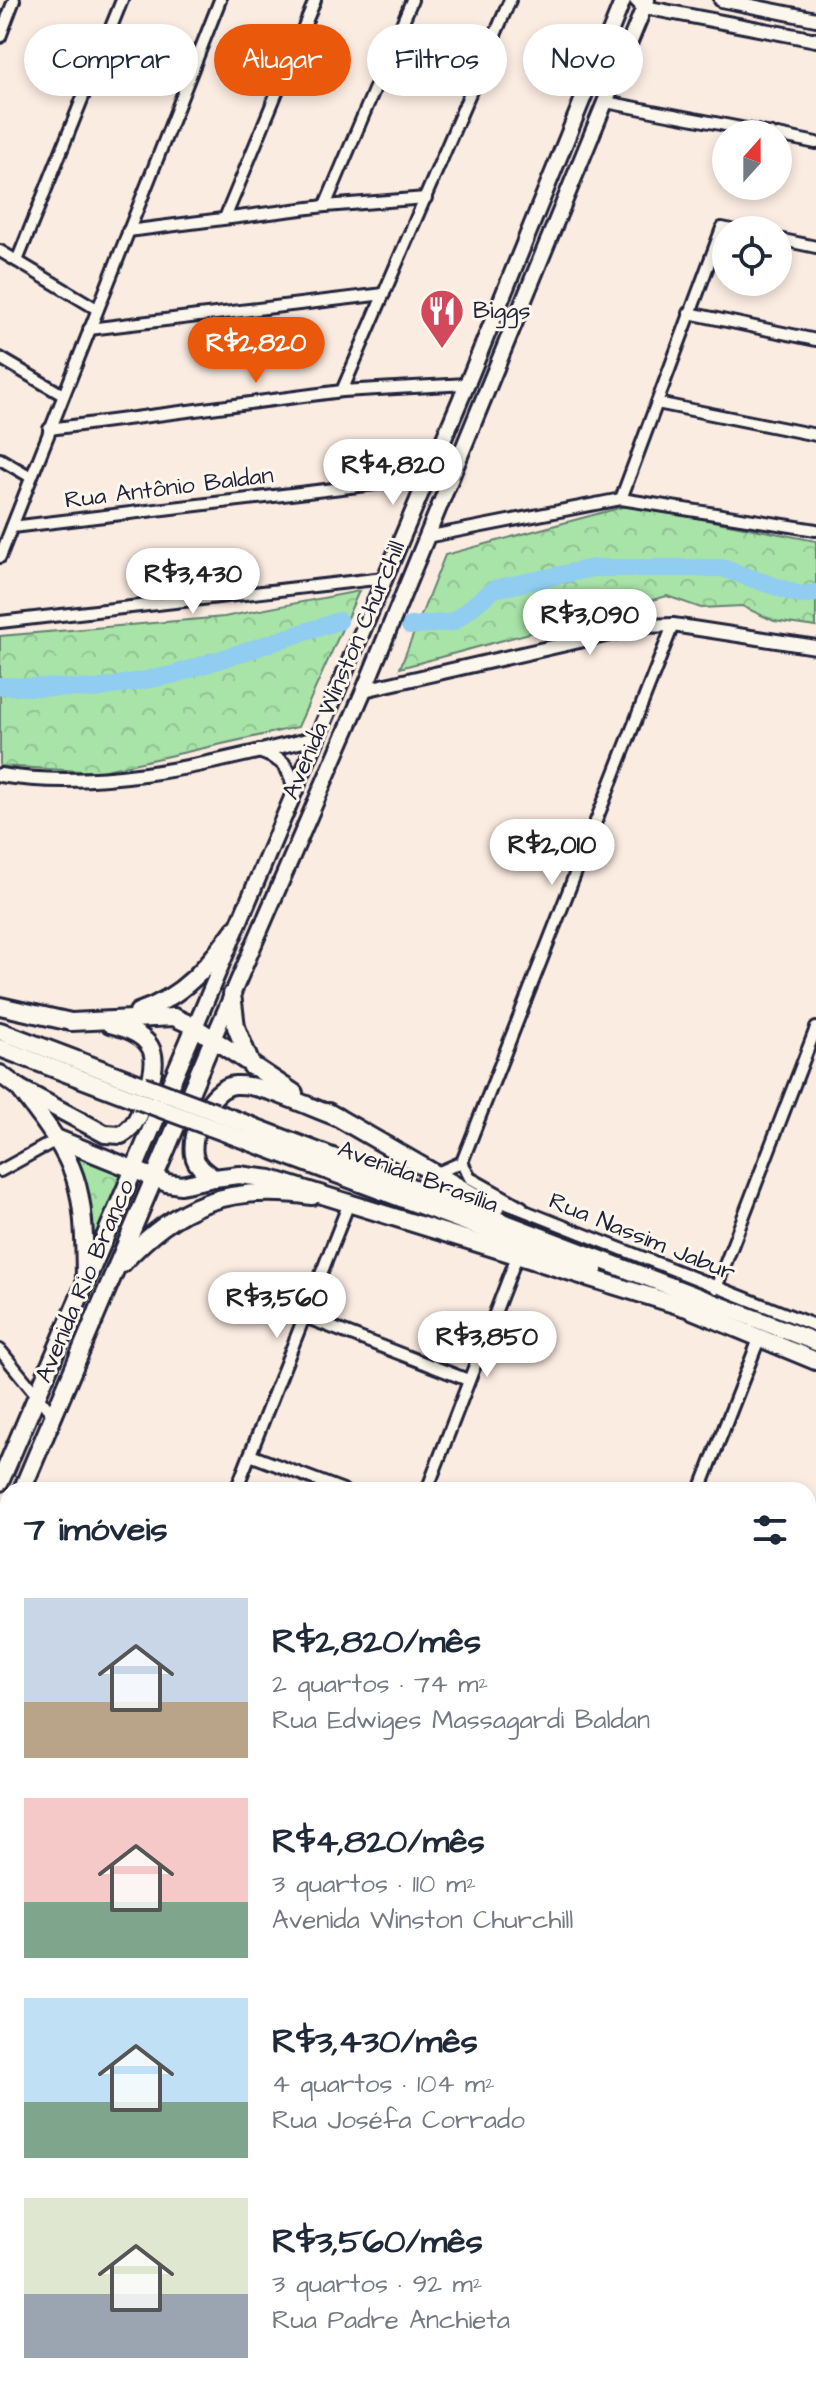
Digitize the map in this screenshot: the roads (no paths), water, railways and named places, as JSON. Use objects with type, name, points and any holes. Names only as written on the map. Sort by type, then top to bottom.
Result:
[{"type":"main road","name":"Avenida Winston Churchill","points":[[614,24],[623,0]]},
{"type":"main road","name":"Avenida Winston Churchill","points":[[155,1179],[364,690],[606,102],[642,2]]},
{"type":"main road","name":"Avenida Winston Churchill","points":[[135,1172],[586,96]]},
{"type":"main road","points":[[594,96],[606,102]]},
{"type":"main road","points":[[467,384],[472,388],[479,407]]},
{"type":"main road","points":[[117,1020],[150,1008],[179,992],[204,972],[235,929]]},
{"type":"main road","points":[[232,994],[236,1027],[253,1068]]},
{"type":"main road","points":[[0,1006],[71,1022],[163,1016],[195,1027],[253,1068],[531,1230]]},
{"type":"main road","points":[[0,1074],[19,1088],[105,1134],[121,1135],[139,1117],[154,1075],[155,1056],[148,1043],[135,1032],[97,1021]]},
{"type":"main road","name":"Avenida Brasília","points":[[0,1031],[140,1093]]},
{"type":"main road","name":"Avenida Brasília","points":[[0,1048],[140,1093],[531,1230],[816,1342]]},
{"type":"main road","points":[[214,1178],[198,1165],[194,1145],[211,1100],[222,1089],[249,1086],[337,1117]]},
{"type":"main road","points":[[19,1088],[58,1139],[80,1185],[86,1233],[85,1286]]},
{"type":"main road","name":"Avenida Brasília","points":[[212,1119],[816,1361]]},
{"type":"main road","points":[[58,1139],[135,1172],[181,1185],[214,1178],[256,1175],[684,1307]]},
{"type":"main road","name":"Avenida Rio Branco","points":[[0,1482],[135,1172]]},
{"type":"main road","name":"Avenida Rio Branco","points":[[25,1482],[155,1179]]},
{"type":"main road","points":[[111,1277],[155,1229],[209,1201],[259,1193],[345,1201]]},
{"type":"street","points":[[0,37],[14,0]]},
{"type":"street","points":[[17,261],[122,0]]},
{"type":"street","points":[[0,557],[220,0]]},
{"type":"street","points":[[225,218],[315,0]]},
{"type":"street","points":[[325,206],[412,0]]},
{"type":"street","points":[[342,391],[510,0]]},
{"type":"street","points":[[721,0],[816,19]]},
{"type":"street","points":[[642,2],[816,40]]},
{"type":"street","points":[[606,102],[712,122]]},
{"type":"street","points":[[792,138],[816,143]]},
{"type":"street","points":[[128,231],[325,206],[426,198]]},
{"type":"street","points":[[792,242],[816,247]]},
{"type":"street","points":[[0,251],[97,309]]},
{"type":"street","points":[[621,499],[689,313],[712,262]]},
{"type":"street","points":[[89,329],[384,294]]},
{"type":"street","points":[[689,313],[816,340]]},
{"type":"street","points":[[0,358],[63,395]]},
{"type":"street","points":[[49,429],[342,391],[467,384]]},
{"type":"street","points":[[657,403],[816,435]]},
{"type":"street","points":[[0,459],[31,477]]},
{"type":"street","name":"Rua Antônio Baldan","points":[[12,527],[426,478]]},
{"type":"street","points":[[426,537],[621,499],[816,530]]},
{"type":"street","points":[[0,622],[340,580],[384,578]]},
{"type":"street","points":[[364,690],[645,626],[673,625],[816,647]]},
{"type":"street","points":[[437,1173],[462,1162],[673,625]]},
{"type":"street","points":[[0,775],[64,782],[107,779],[316,738]]},
{"type":"street","points":[[259,751],[277,757],[290,768],[294,788]]},
{"type":"street","points":[[716,1288],[816,1028]]},
{"type":"street","points":[[0,1171],[58,1139]]},
{"type":"street","points":[[462,1162],[470,1178],[513,1199],[526,1212]]},
{"type":"street","name":"Rua Nassim Jabur","points":[[454,1183],[816,1326]]},
{"type":"street","points":[[239,1482],[305,1317],[345,1201]]},
{"type":"street","points":[[430,1482],[517,1256]]},
{"type":"street","points":[[305,1317],[468,1380]]},
{"type":"street","points":[[703,1482],[759,1339]]},
{"type":"street","points":[[0,1350],[53,1415]]},
{"type":"street","points":[[250,1455],[322,1482]]},
{"type":"waterway","points":[[410,626],[453,622],[494,589],[593,568],[722,568],[800,595],[816,593]]},
{"type":"waterway","points":[[0,686],[96,689],[172,675],[339,621]]},
{"type":"place","name":"Biggs","points":[[442,350]]}]
